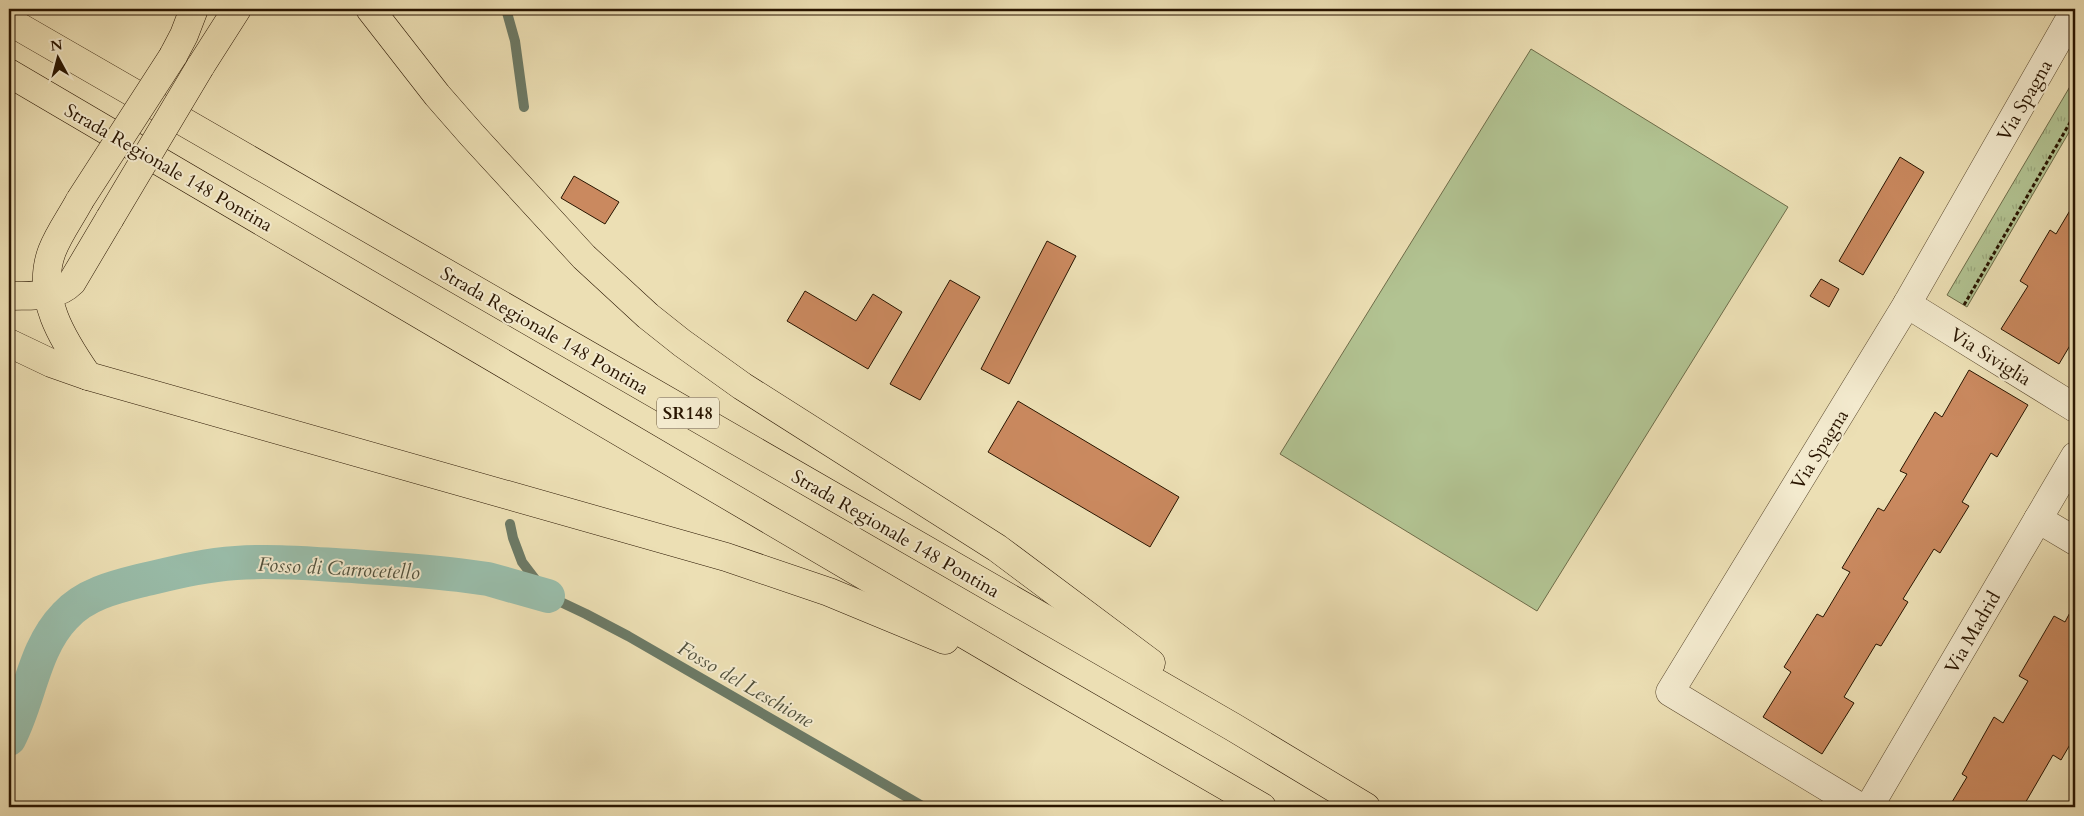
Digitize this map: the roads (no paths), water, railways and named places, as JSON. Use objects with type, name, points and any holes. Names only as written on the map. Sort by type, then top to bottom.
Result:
[{"type":"highway","points":[[88,376],[62,335],[48,295],[46,276],[52,251],[80,200],[173,56],[194,9]]},
{"type":"highway","points":[[9,296],[48,295],[65,288],[72,282],[200,67],[237,9]]},
{"type":"highway","points":[[370,9],[437,95],[584,257],[648,316],[711,364],[997,548],[1076,605],[1233,727]]},
{"type":"highway","name":"Strada Regionale 148 Pontina","points":[[9,21],[1233,727],[1366,807]]},
{"type":"highway","name":"Strada Regionale 148 Pontina","points":[[9,73],[1037,677],[1262,807]]},
{"type":"highway","points":[[9,343],[51,363],[88,376],[611,523],[797,580],[1037,677]]},
{"type":"street","name":"Via Spagna","points":[[1860,807],[1670,692],[1907,304],[2075,10]]},
{"type":"street","name":"Via Siviglia","points":[[1907,304],[2075,408]]},
{"type":"street","name":"Via Madrid","points":[[1869,807],[2075,456]]},
{"type":"street","points":[[2038,519],[2075,541]]},
{"type":"waterway","points":[[506,9],[515,41],[524,107]]},
{"type":"waterway","name":"Fosso del Leschione","points":[[510,524],[522,562],[548,596],[628,636],[924,807]]},
{"type":"waterway","name":"Fosso di Carrocetello","points":[[9,739],[39,659],[54,629],[73,608],[82,602],[101,592],[132,583],[177,572],[224,564],[280,562],[396,569],[466,576],[488,579],[548,596]]}]
